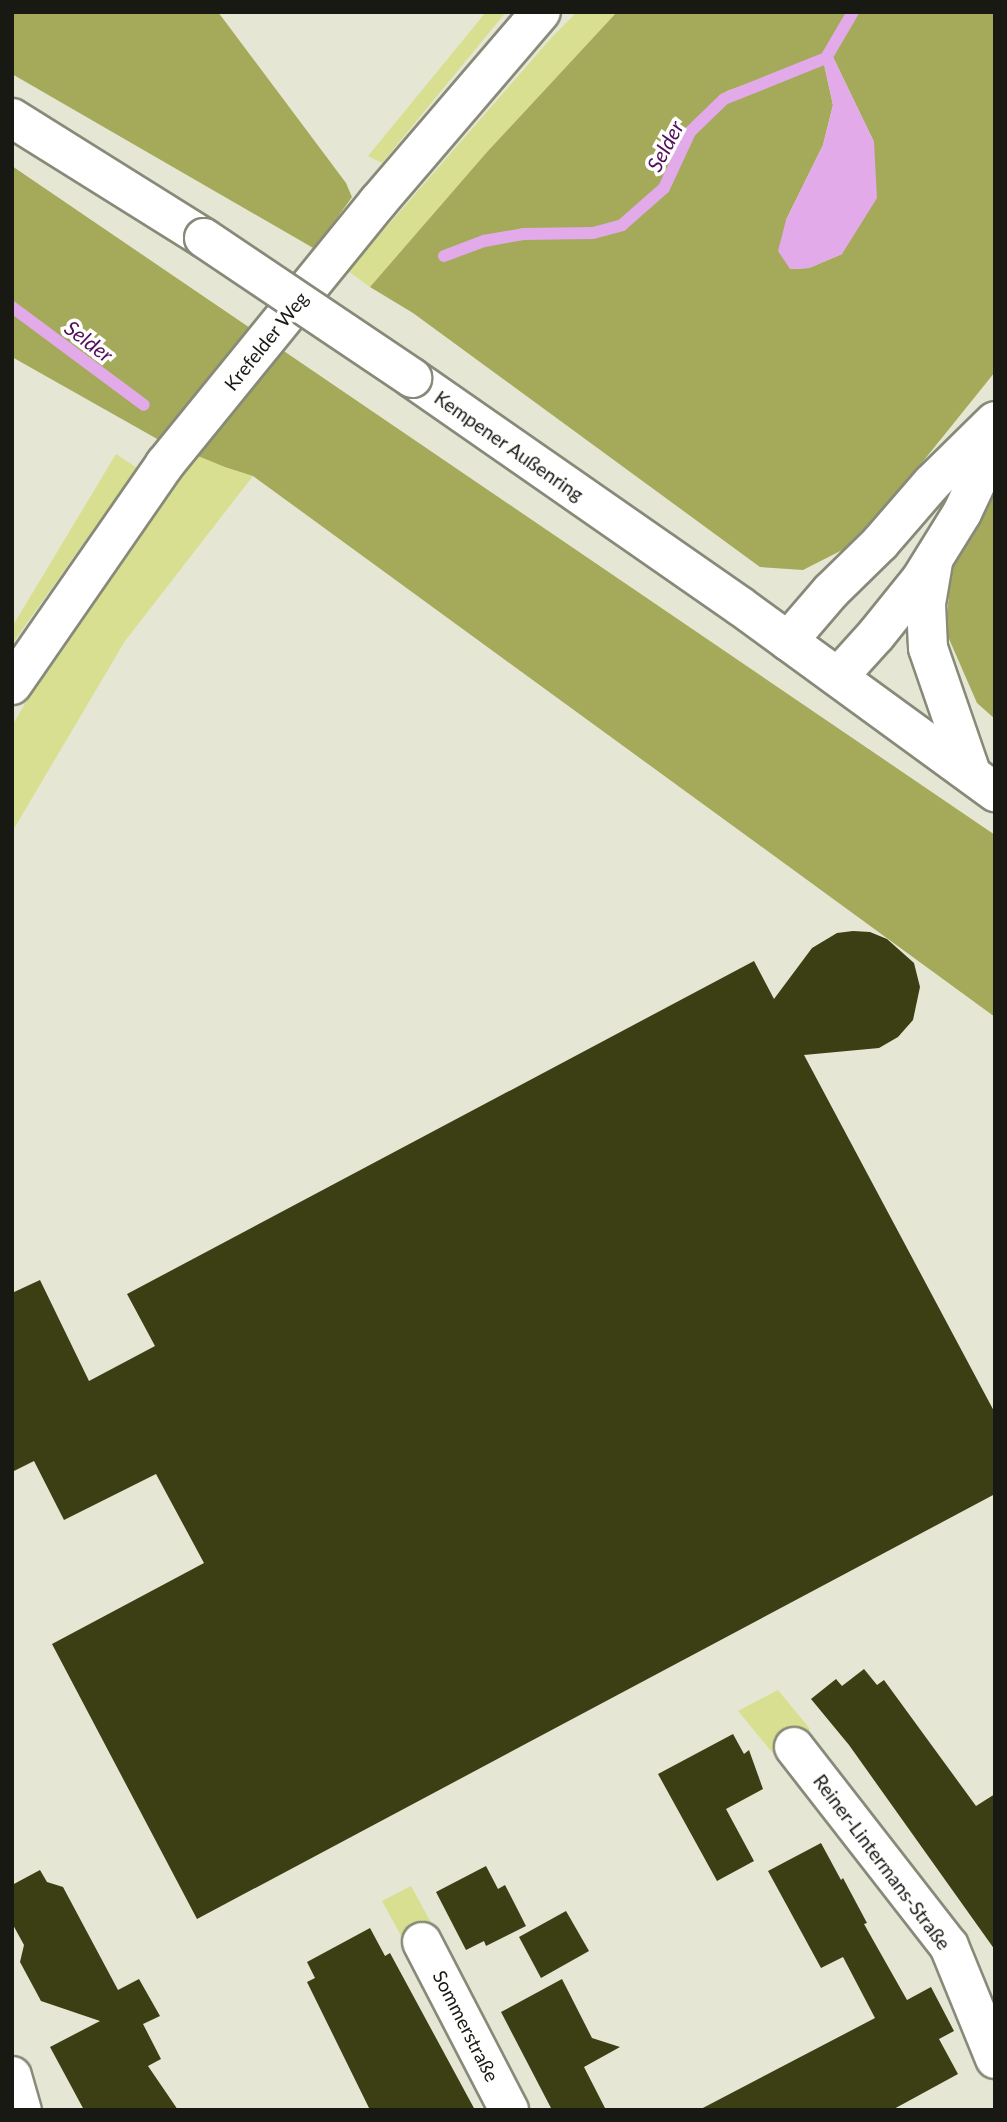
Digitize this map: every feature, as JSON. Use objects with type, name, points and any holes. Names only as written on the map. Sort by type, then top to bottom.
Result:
[{"type":"main road","name":"Krefelder Weg","points":[[12,685],[164,464],[378,202],[541,12]]},
{"type":"main road","name":"Kempener Außenring","points":[[12,118],[204,238],[412,378],[788,641],[983,782]]},
{"type":"main road","points":[[788,641],[831,591],[880,544],[932,483],[995,421]]},
{"type":"main road","points":[[838,677],[877,635],[934,558],[962,513],[995,443]]},
{"type":"main road","points":[[934,558],[926,604],[928,648],[940,690],[983,782]]},
{"type":"main road","name":"Reiner-Lintermans-Straße","points":[[794,1746],[949,1946],[995,2059]]},
{"type":"main road","name":"Sommerstraße","points":[[422,1942],[509,2110]]},
{"type":"main road","points":[[12,2076],[22,2110]]},
{"type":"green space","points":[[12,12],[218,12],[346,183],[352,197],[315,249],[12,74]]},
{"type":"green space","points":[[486,12],[506,12],[382,163],[368,156]]},
{"type":"green space","points":[[577,12],[617,12],[487,152],[370,287],[348,271],[552,37]]},
{"type":"green space","points":[[617,12],[848,12],[822,57],[727,91],[686,130],[661,187],[622,220],[593,229],[526,231],[484,237],[439,253],[443,261],[485,245],[525,238],[593,238],[624,227],[667,190],[693,134],[731,98],[824,64],[833,105],[823,145],[786,220],[790,269],[809,268],[842,254],[874,142],[833,57],[858,12],[995,12],[995,372],[858,542],[803,570],[760,567],[413,313],[370,287],[487,152]]},
{"type":"green space","points":[[848,12],[858,12],[833,57],[824,64],[731,98],[693,134],[667,190],[624,227],[594,238],[525,238],[485,245],[444,261],[438,253],[484,237],[526,231],[661,187],[686,130],[727,91],[822,57]]},
{"type":"green space","points":[[12,166],[995,835],[995,1017],[253,476],[159,440],[12,357]]},
{"type":"green space","points":[[116,454],[137,468],[12,644],[12,627]]},
{"type":"green space","points":[[197,455],[253,476],[125,641],[12,832],[12,726],[50,661],[120,556]]},
{"type":"green space","points":[[995,486],[995,719],[977,703],[946,632],[952,553]]},
{"type":"green space","points":[[778,1690],[810,1729],[776,1757],[738,1711]]},
{"type":"green space","points":[[411,1886],[434,1928],[405,1943],[382,1901]]},
{"type":"shaded area","points":[[833,57],[874,142],[877,198],[842,254],[809,268],[790,269],[778,251],[786,220],[823,145],[833,105],[824,64]]},
{"type":"building","points":[[870,932],[887,939],[914,963],[920,987],[913,1020],[898,1037],[879,1048],[804,1055],[995,1413],[995,1494],[197,1919],[52,1644],[204,1563],[156,1474],[64,1520],[34,1461],[12,1472],[12,1293],[40,1280],[89,1381],[155,1346],[127,1294],[754,961],[774,999],[812,948],[837,933]]},
{"type":"building","points":[[864,1669],[877,1685],[884,1680],[976,1806],[995,1794],[995,1950],[849,1745],[811,1699],[836,1679],[842,1686]]},
{"type":"building","points":[[733,1734],[744,1754],[749,1750],[763,1789],[726,1809],[754,1861],[717,1881],[658,1774]]},
{"type":"building","points":[[821,1843],[841,1880],[843,1878],[867,1923],[864,1924],[907,2000],[931,1987],[954,2031],[939,2039],[958,2074],[892,2110],[699,2110],[875,2018],[843,1957],[821,1968],[768,1871]]},
{"type":"building","points":[[486,1866],[498,1889],[505,1885],[526,1926],[486,1946],[484,1941],[466,1950],[436,1892]]},
{"type":"building","points":[[40,1870],[47,1882],[63,1887],[118,1990],[139,1979],[160,2016],[143,2024],[161,2059],[148,2066],[178,2110],[84,2110],[50,2047],[100,2021],[41,2001],[20,1962],[24,1945],[12,1923],[12,1885]]},
{"type":"building","points":[[566,1911],[589,1951],[541,1978],[519,1937]]},
{"type":"building","points":[[370,1928],[385,1956],[390,1953],[475,2110],[370,2110],[307,1982],[315,1978],[307,1962]]},
{"type":"building","points":[[562,1979],[592,2038],[620,2047],[584,2067],[606,2110],[552,2110],[501,2012]]},
{"type":"waterway","name":"Selder","points":[[444,256],[484,241],[523,234],[593,233],[622,225],[664,188],[690,132],[724,99],[826,58],[853,12]]},
{"type":"waterway","name":"Selder","points":[[12,307],[144,405]]}]
